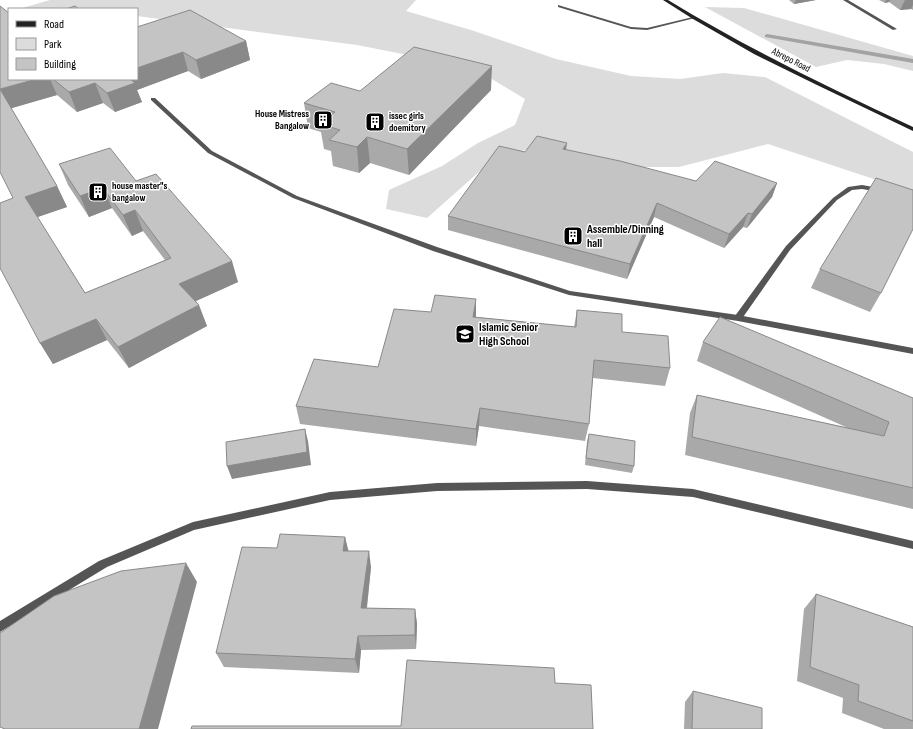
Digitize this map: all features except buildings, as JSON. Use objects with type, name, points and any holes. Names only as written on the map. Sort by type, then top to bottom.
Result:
[{"type":"main road","name":"Abrepo Road","points":[[665,0],[693,18],[772,61],[913,129]]},
{"type":"street","points":[[845,0],[895,29]]},
{"type":"street","points":[[560,6],[631,28],[647,29],[693,18]]},
{"type":"street","points":[[153,99],[210,152],[295,196],[420,244],[569,293],[738,318],[913,350]]},
{"type":"street","points":[[738,318],[788,248],[835,199],[850,188],[862,187],[885,193]]},
{"type":"street","points":[[0,626],[103,564],[193,526],[330,496],[437,487],[587,485],[693,494],[913,545]]},
{"type":"green space","points":[[50,0],[416,0],[406,11],[471,30],[556,59],[631,76],[680,79],[723,73],[765,77],[913,152],[913,192],[768,144],[679,167],[637,167],[545,146],[497,156],[427,218],[386,209],[389,190],[442,166],[478,143],[515,125],[525,99],[474,68],[357,45],[138,16],[138,8],[22,8]]},
{"type":"green space","points":[[705,7],[744,8],[913,56],[913,71],[884,64],[847,60],[816,67]]},
{"type":"waterway","points":[[767,36],[913,61]]},
{"type":"place","name":"House Mistress Bangalow","points":[[323,120]]},
{"type":"place","name":"issec girls doemitory","points":[[375,122]]},
{"type":"place","name":"house master\"s bangalow","points":[[98,192]]},
{"type":"place","name":"Assemble/Dinning hall","points":[[573,236]]},
{"type":"place","name":"Islamic Senior High School","points":[[465,334]]}]
